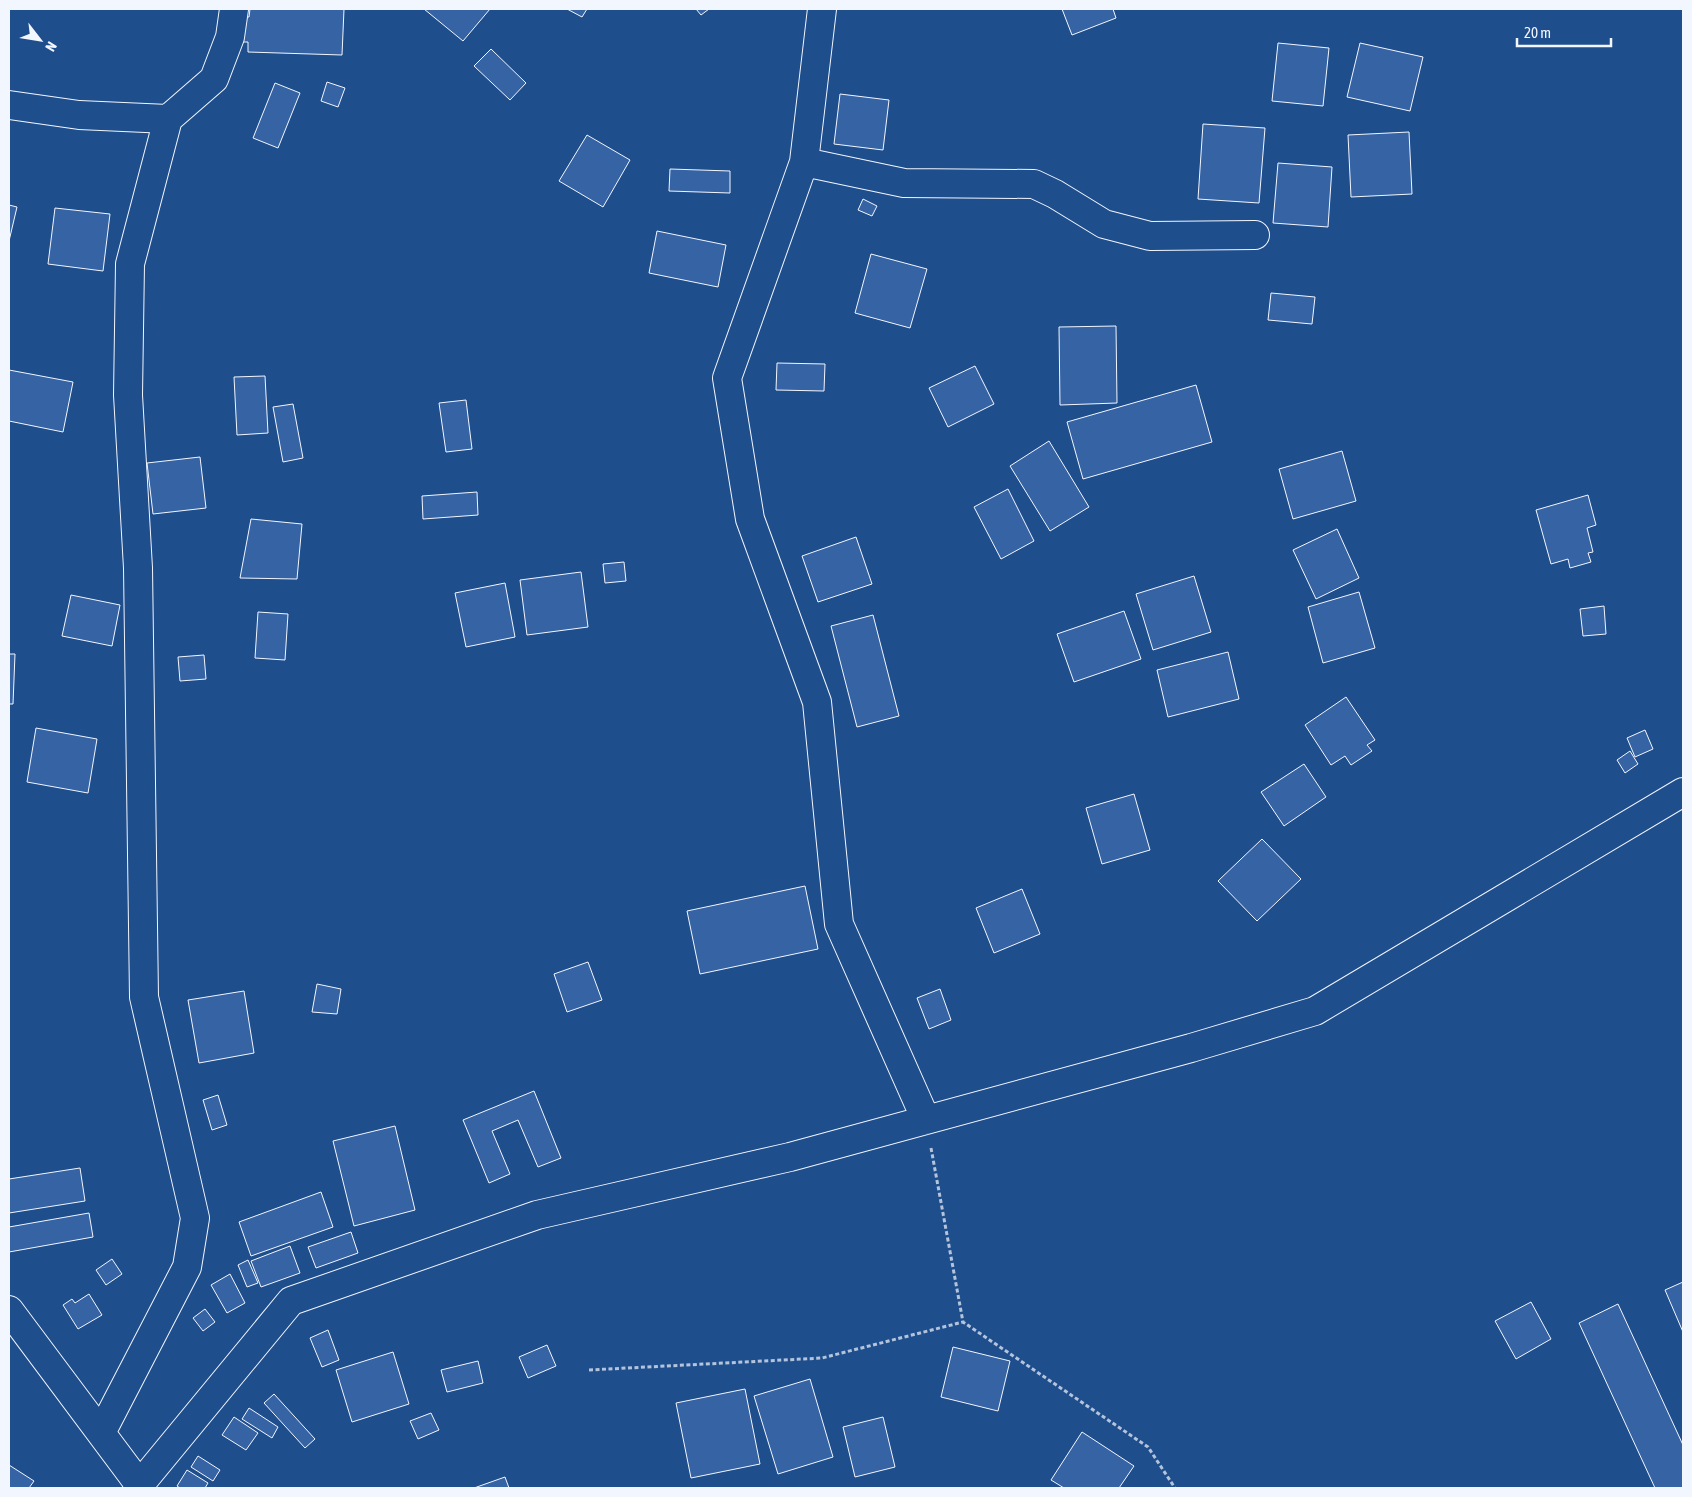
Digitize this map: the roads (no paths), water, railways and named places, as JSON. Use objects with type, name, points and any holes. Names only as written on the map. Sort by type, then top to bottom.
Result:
[{"type":"street","points":[[101,1432],[187,1267],[195,1218],[144,997],[138,568],[128,395],[130,264],[168,119],[214,79],[230,37],[234,9]]},
{"type":"street","points":[[822,9],[804,162],[727,378],[750,519],[816,702],[839,924],[926,1120]]},
{"type":"street","points":[[9,105],[79,116],[168,119]]},
{"type":"street","points":[[804,162],[904,183],[1034,184],[1055,194],[1104,224],[1150,236],[1255,235]]},
{"type":"street","points":[[9,1310],[101,1432],[138,1486],[291,1301],[537,1215],[790,1157],[1191,1048],[1315,1011],[1683,792]]}]
